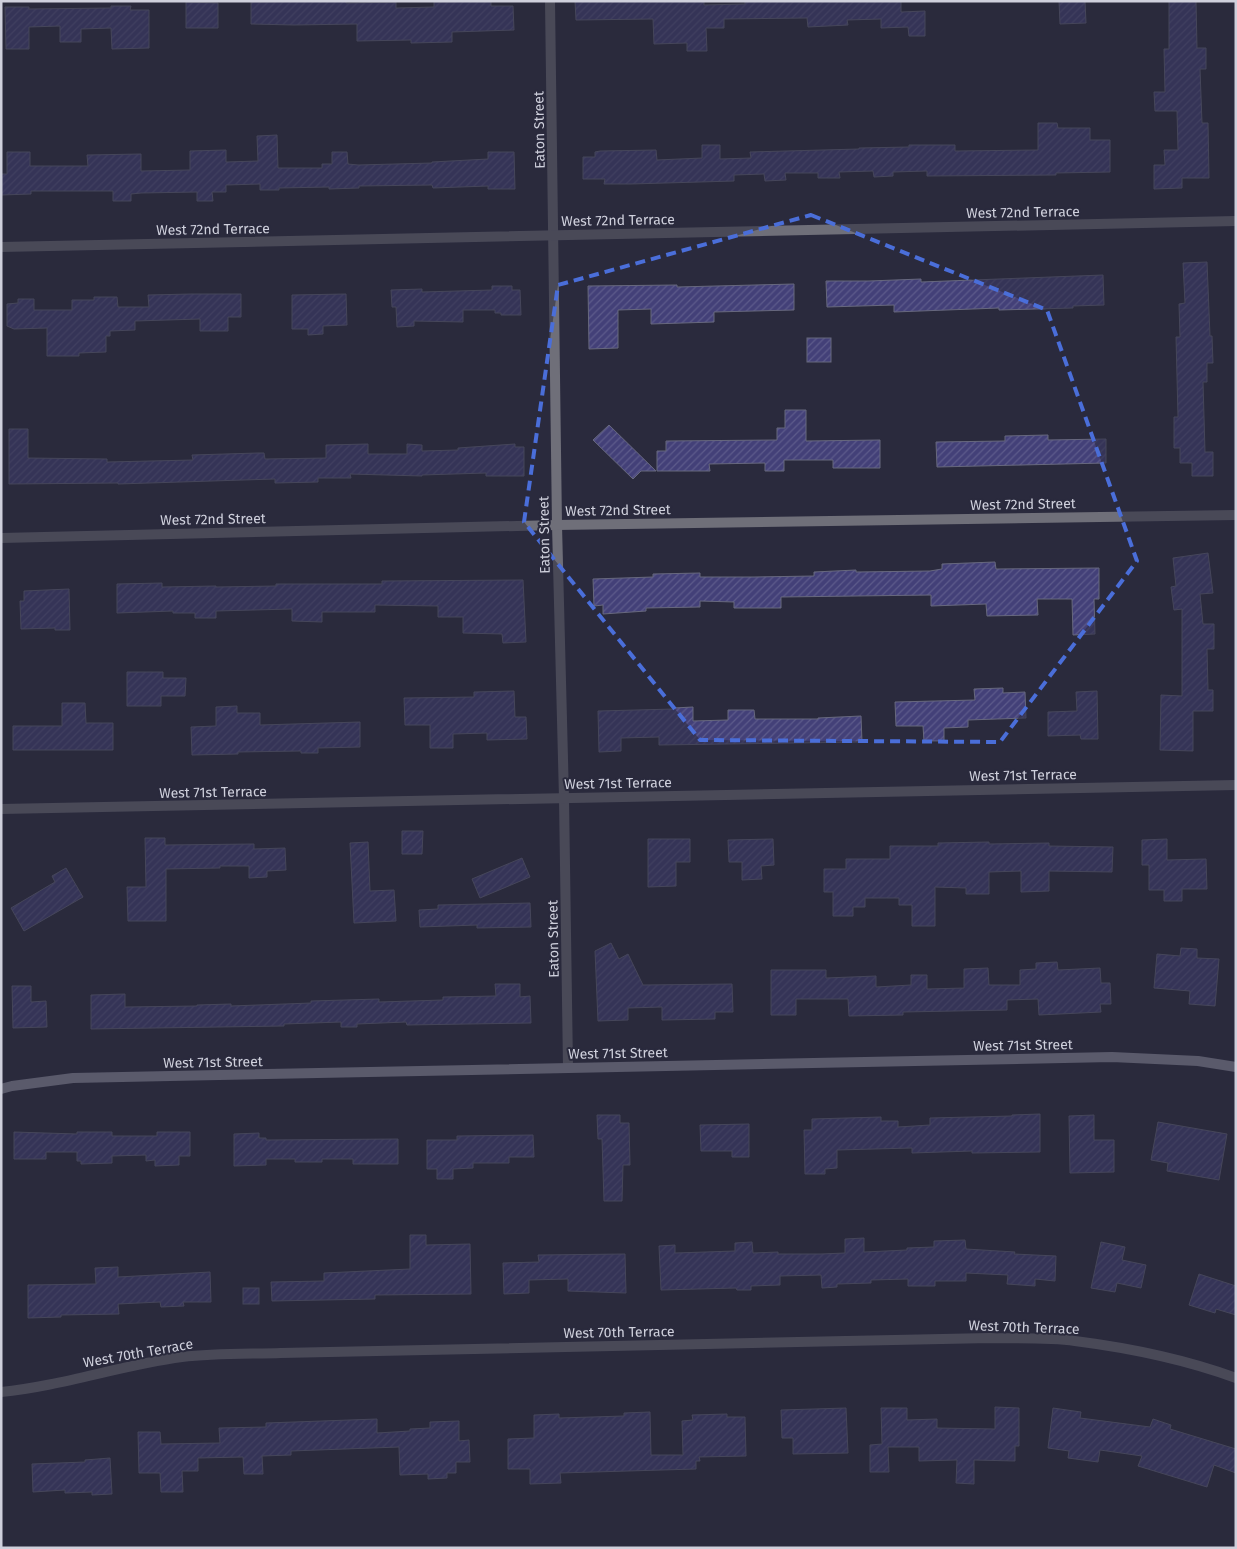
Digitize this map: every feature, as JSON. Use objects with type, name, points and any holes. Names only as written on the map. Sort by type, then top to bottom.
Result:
[{"type":"street","name":"Eaton Street","points":[[550,1],[557,525],[568,1067]]},
{"type":"street","name":"West 72nd Terrace","points":[[1,247],[1236,221]]},
{"type":"street","name":"West 72nd Street","points":[[1,538],[557,525],[1236,515]]},
{"type":"street","name":"West 71st Terrace","points":[[1,809],[1236,785]]},
{"type":"street","name":"West 71st Street","points":[[1,1089],[73,1078],[568,1067],[1112,1058],[1198,1061],[1236,1067]]},
{"type":"street","name":"West 70th Terrace","points":[[1,1392],[46,1386],[113,1369],[183,1357],[990,1338],[1073,1341],[1154,1354],[1212,1369],[1236,1378]]},
{"type":"highlighted area","points":[[811,215],[1047,310],[1137,561],[1000,742],[700,740],[524,522],[558,285]]},
{"type":"building","points":[[346,1],[346,3],[396,2],[396,8],[434,7],[434,2],[491,1],[491,6],[513,6],[514,30],[452,32],[452,42],[411,43],[411,40],[357,41],[357,24],[251,24],[251,2]]},
{"type":"building","points":[[575,1],[704,1],[704,5],[745,4],[745,1],[901,1],[901,12],[925,11],[925,36],[909,36],[908,27],[881,28],[881,19],[847,20],[848,25],[808,27],[807,18],[724,19],[724,28],[706,28],[707,51],[687,51],[687,43],[654,44],[653,19],[576,20]]},
{"type":"building","points":[[1059,1],[1085,1],[1086,23],[1060,24]]},
{"type":"building","points":[[1169,1],[1196,1],[1197,48],[1206,48],[1206,69],[1200,69],[1202,123],[1208,123],[1209,178],[1182,178],[1182,188],[1154,189],[1154,165],[1165,165],[1164,150],[1178,150],[1177,111],[1155,111],[1154,92],[1165,92],[1164,49],[1169,49]]},
{"type":"building","points":[[186,2],[218,3],[218,28],[186,28]]},
{"type":"building","points":[[111,6],[131,6],[130,10],[149,10],[149,48],[112,49],[111,28],[81,29],[81,42],[60,42],[60,26],[29,27],[29,49],[6,49],[5,7],[29,7],[29,9],[111,8]]},
{"type":"building","points":[[1038,123],[1057,123],[1058,128],[1090,128],[1090,140],[1110,140],[1110,172],[1056,173],[1056,175],[927,176],[927,171],[893,172],[893,176],[874,177],[873,171],[839,172],[840,178],[818,178],[818,173],[785,173],[786,180],[765,181],[764,174],[734,175],[734,181],[631,184],[604,184],[605,179],[583,179],[583,157],[595,157],[595,152],[600,151],[656,150],[657,160],[702,158],[702,145],[720,145],[720,159],[751,158],[750,152],[909,147],[909,145],[955,145],[955,151],[1038,150]]},
{"type":"building","points":[[277,135],[278,168],[322,168],[322,164],[332,164],[332,152],[347,152],[348,164],[358,165],[488,159],[488,152],[514,152],[515,189],[488,189],[488,186],[433,188],[432,185],[260,190],[260,184],[226,185],[226,192],[212,192],[213,201],[197,201],[197,192],[131,194],[131,201],[113,201],[113,191],[31,191],[31,194],[1,195],[1,174],[7,174],[7,152],[30,152],[30,166],[88,166],[87,155],[141,154],[141,171],[190,170],[190,151],[226,150],[226,162],[258,161],[257,136]]},
{"type":"building","points":[[1207,262],[1213,363],[1207,363],[1207,382],[1203,382],[1205,452],[1213,452],[1213,476],[1192,476],[1192,463],[1180,463],[1180,448],[1174,448],[1174,417],[1178,417],[1176,337],[1180,337],[1179,304],[1185,303],[1183,263]]},
{"type":"building","points":[[1103,275],[1104,305],[1073,306],[1073,308],[999,310],[999,308],[894,312],[894,305],[827,307],[826,281],[921,279],[921,282]]},
{"type":"building","points":[[794,284],[794,310],[714,312],[714,322],[651,324],[651,309],[618,310],[618,348],[589,349],[588,286],[677,285],[677,287]]},
{"type":"building","points":[[492,286],[512,286],[512,290],[520,290],[521,315],[501,315],[501,313],[495,313],[495,310],[463,310],[463,322],[414,321],[414,326],[397,327],[396,307],[392,307],[391,290],[422,289],[422,292],[492,290]]},
{"type":"building","points":[[241,294],[241,317],[228,317],[228,331],[200,331],[200,319],[135,321],[135,330],[110,331],[110,336],[106,336],[106,352],[79,353],[79,356],[47,356],[47,328],[14,329],[7,326],[7,304],[18,303],[18,299],[34,299],[34,310],[72,310],[72,300],[94,300],[94,297],[117,297],[118,307],[149,307],[148,295]]},
{"type":"building","points":[[346,294],[347,325],[323,326],[323,334],[308,335],[308,329],[292,329],[292,295]]},
{"type":"building","points":[[807,338],[831,338],[831,362],[807,362]]},
{"type":"building","points":[[785,410],[806,410],[806,441],[880,440],[880,468],[833,468],[833,460],[784,460],[784,471],[765,471],[765,463],[709,464],[710,471],[657,471],[657,451],[666,451],[666,441],[777,440],[777,428],[785,428]]},
{"type":"building","points":[[609,425],[656,471],[641,471],[633,479],[593,440]]},
{"type":"building","points":[[9,429],[28,429],[28,458],[107,459],[107,462],[193,460],[192,455],[258,453],[264,453],[265,459],[326,458],[326,445],[368,444],[368,454],[407,454],[407,444],[422,445],[422,451],[458,450],[458,448],[515,444],[515,447],[524,447],[524,476],[486,476],[486,473],[422,476],[350,474],[351,478],[318,478],[318,482],[275,483],[275,479],[118,484],[9,484]]},
{"type":"building","points":[[1048,435],[1048,440],[1106,439],[1106,463],[937,467],[936,442],[1005,441],[1005,436]]},
{"type":"building","points":[[1208,553],[1213,593],[1200,594],[1203,624],[1214,624],[1214,649],[1207,649],[1208,690],[1213,690],[1213,711],[1193,711],[1193,751],[1160,750],[1161,695],[1182,696],[1182,609],[1174,610],[1171,587],[1176,586],[1173,558]]},
{"type":"building","points":[[995,562],[996,569],[1099,568],[1099,599],[1094,599],[1095,634],[1073,635],[1072,599],[1037,599],[1038,615],[987,616],[986,604],[931,606],[931,595],[781,597],[781,608],[734,608],[734,602],[700,601],[700,607],[646,608],[646,611],[603,614],[603,605],[594,606],[593,579],[653,577],[653,574],[700,573],[700,577],[814,576],[814,572],[856,570],[856,572],[930,571],[942,569],[942,564]]},
{"type":"building","points":[[523,580],[526,642],[503,643],[502,634],[463,633],[463,617],[438,617],[438,606],[375,605],[375,612],[322,612],[322,622],[292,621],[292,609],[216,611],[216,618],[195,618],[195,613],[173,613],[173,611],[117,613],[117,584],[162,583],[162,587],[216,587],[276,586],[276,584],[382,584],[382,581]]},
{"type":"building","points":[[69,589],[70,630],[55,630],[55,628],[21,629],[20,601],[24,601],[24,591]]},
{"type":"building","points":[[127,672],[163,672],[163,678],[186,678],[185,696],[161,696],[161,706],[127,706]]},
{"type":"building","points":[[1003,688],[1003,693],[1025,692],[1026,718],[968,720],[968,727],[944,728],[944,741],[924,741],[923,726],[896,726],[895,702],[975,700],[974,689]]},
{"type":"building","points":[[514,691],[515,717],[526,717],[527,739],[487,740],[487,733],[453,734],[453,748],[430,748],[430,725],[405,725],[404,698],[474,697],[474,692]]},
{"type":"building","points":[[1097,691],[1098,739],[1081,739],[1080,735],[1048,736],[1048,712],[1077,711],[1076,692]]},
{"type":"building","points":[[62,703],[85,703],[86,723],[113,723],[113,750],[13,750],[13,726],[62,726]]},
{"type":"building","points":[[237,706],[237,713],[260,713],[260,725],[360,722],[360,747],[318,748],[318,753],[301,753],[301,751],[238,752],[238,754],[192,755],[191,727],[216,726],[216,707]]},
{"type":"building","points":[[693,707],[693,721],[728,720],[728,710],[754,710],[755,719],[818,719],[861,716],[862,742],[659,745],[659,737],[621,738],[621,751],[599,752],[598,711]]},
{"type":"building","points":[[402,831],[423,831],[422,854],[402,854]]},
{"type":"building","points":[[145,838],[165,838],[165,845],[254,844],[254,849],[285,848],[286,870],[267,871],[267,877],[249,878],[249,866],[166,869],[166,921],[128,921],[127,887],[146,887]]},
{"type":"building","points":[[648,839],[690,839],[690,862],[676,862],[676,886],[648,887]]},
{"type":"building","points":[[773,839],[774,865],[761,866],[762,879],[742,880],[742,862],[729,862],[728,840]]},
{"type":"building","points":[[1167,839],[1167,860],[1206,859],[1207,889],[1182,889],[1182,901],[1164,901],[1164,890],[1149,890],[1149,865],[1142,865],[1142,840]]},
{"type":"building","points":[[368,842],[370,891],[394,890],[396,921],[354,923],[350,843]]},
{"type":"building","points":[[989,842],[989,844],[1049,843],[1049,846],[1113,847],[1112,872],[1049,871],[1049,891],[1021,892],[1021,871],[989,872],[989,894],[966,894],[966,888],[935,887],[935,926],[912,926],[912,905],[899,905],[899,898],[865,898],[865,907],[853,907],[853,916],[833,916],[833,892],[824,892],[824,869],[846,869],[846,859],[890,859],[890,846],[938,846],[938,843]]},
{"type":"building","points":[[522,858],[530,877],[480,898],[472,879]]},
{"type":"building","points":[[66,868],[83,897],[24,931],[11,908],[55,882],[52,876]]},
{"type":"building","points":[[530,903],[531,927],[477,928],[477,925],[420,927],[419,910],[438,909],[438,905]]},
{"type":"building","points":[[611,943],[619,959],[628,954],[643,985],[732,984],[733,1012],[715,1012],[715,1019],[662,1020],[662,1007],[628,1008],[628,1020],[598,1021],[595,951]]},
{"type":"building","points":[[1181,948],[1197,949],[1197,958],[1219,959],[1215,1006],[1189,1004],[1190,991],[1154,988],[1157,954],[1180,956]]},
{"type":"building","points":[[1057,962],[1058,970],[1100,968],[1101,983],[1110,983],[1111,1004],[1100,1004],[1101,1012],[1039,1015],[1038,999],[1007,1000],[1007,1010],[903,1012],[903,1015],[849,1016],[848,999],[796,999],[796,1015],[771,1015],[771,970],[826,970],[826,978],[876,976],[876,987],[911,985],[911,975],[927,975],[927,989],[964,988],[964,969],[988,968],[989,985],[1020,985],[1020,970],[1036,969],[1036,963]]},
{"type":"building","points":[[495,984],[520,984],[520,997],[530,996],[531,1023],[407,1025],[406,1022],[357,1024],[357,1027],[341,1027],[341,1022],[284,1024],[284,1026],[91,1029],[91,995],[125,994],[125,1007],[231,1004],[231,1006],[379,999],[379,1002],[443,1000],[443,997],[496,996]]},
{"type":"building","points":[[12,986],[31,986],[31,1002],[46,1001],[47,1027],[13,1028]]},
{"type":"building","points":[[1040,1114],[1040,1152],[972,1153],[972,1151],[912,1153],[912,1148],[837,1150],[837,1168],[825,1169],[825,1174],[805,1174],[804,1130],[812,1130],[812,1119],[881,1117],[881,1121],[898,1121],[898,1127],[930,1125],[930,1118]]},
{"type":"building","points":[[597,1115],[620,1115],[620,1123],[629,1123],[630,1165],[623,1165],[622,1201],[604,1201],[602,1139],[598,1139]]},
{"type":"building","points":[[1094,1115],[1094,1140],[1114,1140],[1114,1172],[1070,1173],[1069,1116]]},
{"type":"building","points":[[1158,1122],[1227,1134],[1219,1180],[1167,1171],[1168,1163],[1151,1160]]},
{"type":"building","points":[[749,1124],[749,1157],[732,1157],[732,1151],[701,1151],[700,1125]]},
{"type":"building","points":[[14,1132],[77,1134],[77,1132],[112,1132],[112,1136],[157,1136],[157,1132],[190,1132],[190,1156],[179,1156],[179,1165],[155,1166],[155,1160],[146,1161],[146,1155],[112,1156],[112,1163],[81,1164],[81,1161],[77,1161],[77,1152],[46,1152],[46,1159],[14,1159]]},
{"type":"building","points":[[259,1133],[259,1138],[266,1138],[266,1140],[398,1139],[398,1164],[353,1164],[353,1159],[322,1159],[322,1162],[295,1162],[295,1159],[266,1159],[266,1165],[234,1166],[234,1134]]},
{"type":"building","points":[[533,1135],[534,1157],[509,1157],[509,1163],[473,1163],[473,1168],[453,1169],[453,1179],[437,1179],[437,1169],[427,1169],[427,1140],[457,1140],[457,1136]]},
{"type":"building","points":[[410,1235],[426,1235],[426,1245],[470,1244],[471,1294],[375,1295],[375,1299],[272,1301],[271,1282],[324,1281],[324,1273],[410,1269]]},
{"type":"building","points":[[864,1238],[864,1252],[934,1247],[934,1241],[965,1240],[966,1249],[1056,1256],[1055,1281],[1035,1279],[1035,1286],[1007,1284],[1008,1275],[966,1273],[966,1281],[935,1281],[935,1286],[908,1286],[908,1279],[871,1280],[871,1283],[837,1284],[837,1287],[822,1288],[821,1275],[780,1276],[780,1285],[751,1286],[751,1290],[737,1290],[736,1288],[661,1290],[659,1246],[675,1245],[675,1253],[735,1251],[735,1243],[752,1242],[753,1253],[821,1254],[845,1253],[845,1239]]},
{"type":"building","points":[[1101,1242],[1125,1247],[1122,1260],[1146,1265],[1141,1288],[1117,1283],[1115,1292],[1091,1288]]},
{"type":"building","points":[[625,1254],[626,1293],[568,1291],[568,1279],[529,1280],[529,1293],[504,1294],[503,1263],[539,1262],[538,1255]]},
{"type":"building","points":[[118,1267],[118,1277],[210,1272],[211,1302],[183,1302],[184,1306],[161,1307],[160,1302],[118,1304],[119,1314],[61,1315],[61,1317],[28,1318],[28,1285],[96,1284],[95,1268]]},
{"type":"building","points":[[1199,1274],[1236,1286],[1236,1315],[1216,1309],[1215,1313],[1189,1305]]},
{"type":"building","points":[[243,1288],[259,1288],[259,1304],[243,1304]]},
{"type":"building","points":[[995,1407],[1019,1408],[1019,1446],[1015,1446],[1015,1461],[974,1460],[974,1484],[956,1483],[957,1460],[919,1461],[919,1447],[888,1447],[889,1472],[870,1472],[870,1445],[882,1444],[881,1408],[907,1408],[907,1420],[937,1419],[937,1428],[995,1429]]},
{"type":"building","points":[[846,1408],[848,1453],[793,1454],[793,1438],[782,1438],[781,1410]]},
{"type":"building","points":[[1053,1408],[1081,1412],[1080,1418],[1150,1427],[1153,1419],[1171,1425],[1170,1429],[1236,1449],[1236,1473],[1214,1465],[1207,1487],[1138,1466],[1142,1456],[1100,1450],[1098,1462],[1068,1458],[1069,1451],[1048,1448]]},
{"type":"building","points":[[650,1412],[651,1455],[683,1455],[682,1421],[693,1420],[692,1415],[727,1414],[727,1417],[745,1417],[746,1456],[699,1457],[700,1461],[696,1461],[696,1469],[560,1473],[561,1483],[530,1484],[530,1469],[508,1469],[508,1439],[534,1438],[534,1415],[559,1414],[559,1418],[624,1416],[624,1413]]},
{"type":"building","points":[[377,1419],[377,1433],[430,1428],[430,1422],[459,1421],[459,1441],[469,1440],[470,1462],[456,1462],[456,1473],[447,1473],[447,1478],[428,1479],[428,1474],[400,1475],[399,1447],[291,1451],[291,1455],[262,1456],[263,1474],[244,1474],[243,1457],[198,1458],[198,1471],[182,1471],[183,1492],[161,1492],[160,1473],[139,1473],[138,1432],[160,1432],[161,1444],[220,1443],[219,1428],[266,1427],[266,1423]]},
{"type":"building","points":[[110,1458],[112,1494],[92,1495],[92,1492],[65,1493],[65,1490],[33,1492],[32,1464],[85,1462],[85,1460]]}]
